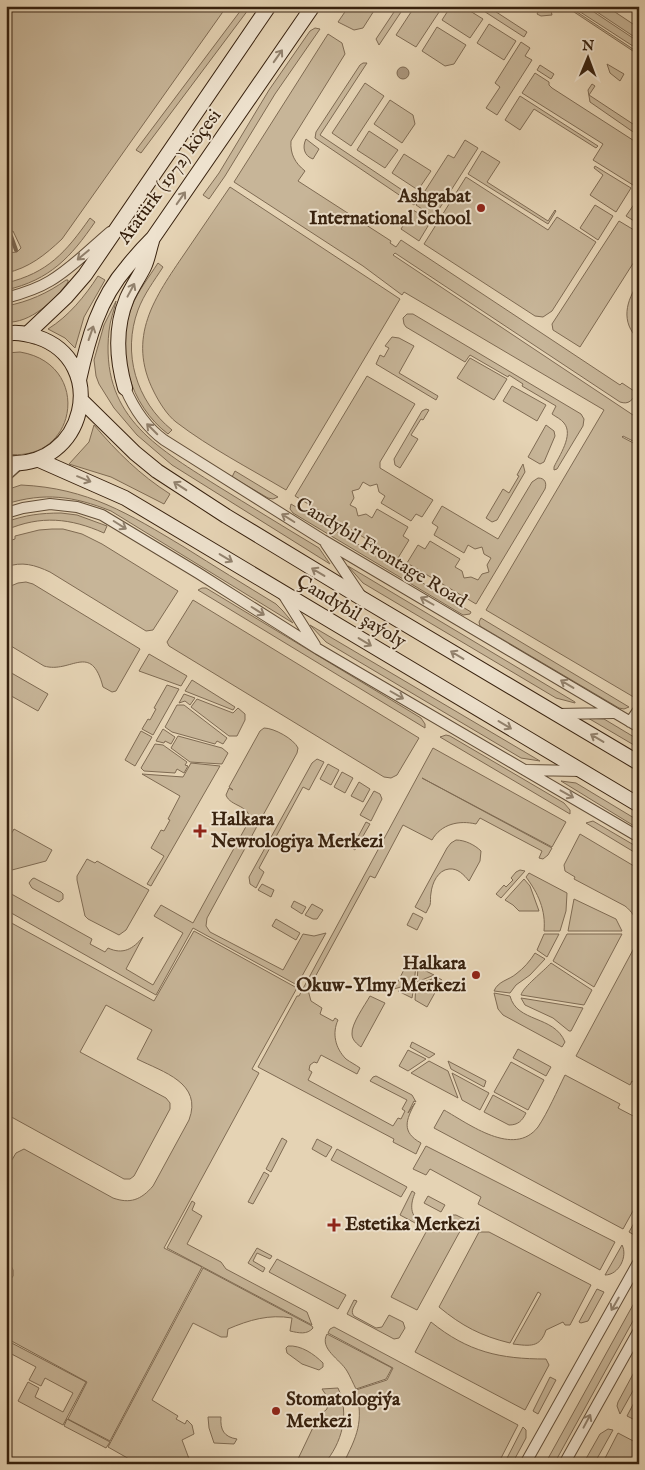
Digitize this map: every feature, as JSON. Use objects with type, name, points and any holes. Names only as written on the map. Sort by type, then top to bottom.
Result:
[{"type":"main road","name":"Atatürk (1972) köçesi","points":[[27,334],[76,285],[268,6]]},
{"type":"main road","name":"Atatürk (1972) köçesi","points":[[79,380],[92,330],[107,296],[126,267],[153,238],[313,6]]},
{"type":"main road","points":[[125,388],[117,352],[119,325],[126,301],[145,265],[153,238]]},
{"type":"main road","points":[[6,334],[27,334],[44,339],[59,350],[71,364],[79,380],[81,400],[78,419],[69,436],[56,450],[39,460],[12,464]]},
{"type":"main road","name":"Çandybil şaýoly","points":[[81,400],[135,453],[157,471],[226,516],[639,764]]},
{"type":"main road","name":"Çandybil şaýoly","points":[[39,460],[125,498],[639,805]]},
{"type":"street","points":[[6,298],[49,282],[120,223]]},
{"type":"street","name":"Candybil Frontage Road","points":[[125,388],[141,417],[156,434],[324,540],[635,725]]},
{"type":"street","points":[[6,474],[12,464]]},
{"type":"street","points":[[6,513],[50,504],[76,506],[102,515],[318,649],[639,836]]},
{"type":"street","points":[[324,540],[363,599]]},
{"type":"street","points":[[283,593],[318,649]]},
{"type":"street","points":[[635,725],[639,710]]},
{"type":"street","points":[[556,714],[614,713]]},
{"type":"street","points":[[525,770],[583,771]]},
{"type":"street","points":[[525,1464],[639,1261]]},
{"type":"street","points":[[564,1464],[639,1330]]},
{"type":"shaded area","points":[[6,6],[227,6],[62,239],[36,260],[22,268],[6,273],[6,253],[17,252],[21,248],[13,231],[6,233]]},
{"type":"shaded area","points":[[244,6],[251,6],[141,153],[136,150]]},
{"type":"shaded area","points":[[349,6],[377,6],[363,28],[354,30],[338,22]]},
{"type":"shaded area","points":[[398,6],[405,6],[379,45],[376,39]]},
{"type":"shaded area","points":[[415,6],[443,6],[416,47],[396,35]]},
{"type":"shaded area","points":[[451,6],[462,6],[483,19],[470,38],[442,20]]},
{"type":"shaded area","points":[[476,6],[487,6],[527,32],[524,37]]},
{"type":"shaded area","points":[[541,6],[550,6],[552,15],[541,16],[537,14]]},
{"type":"shaded area","points":[[565,6],[568,6],[639,53],[639,55]]},
{"type":"shaded area","points":[[571,6],[585,6],[639,42],[639,50]]},
{"type":"shaded area","points":[[588,6],[606,6],[639,28],[639,40]]},
{"type":"shaded area","points":[[489,24],[516,41],[504,60],[477,43]]},
{"type":"shaded area","points":[[437,27],[466,45],[454,64],[445,66],[422,51]]},
{"type":"shaded area","points":[[315,28],[320,29],[275,94],[209,199],[203,195],[219,173],[269,90],[310,31]]},
{"type":"shaded area","points":[[328,34],[342,43],[345,54],[291,141],[291,150],[294,158],[305,171],[298,181],[391,241],[390,243],[396,247],[401,240],[620,385],[622,383],[637,393],[632,400],[620,402],[395,253],[393,255],[639,419],[639,444],[622,437],[639,446],[639,696],[637,699],[486,610],[604,410],[404,292],[402,295],[363,266],[234,182]]},
{"type":"shaded area","points":[[521,42],[530,48],[525,56],[532,60],[497,115],[486,108],[500,87],[495,83]]},
{"type":"shaded area","points":[[363,63],[367,63],[320,135],[417,200],[414,205],[315,138],[316,132]]},
{"type":"shaded area","points":[[607,64],[624,74],[620,81],[610,73]]},
{"type":"shaded area","points":[[540,65],[554,74],[551,79],[537,70]]},
{"type":"shaded area","points":[[401,67],[405,67],[409,73],[405,79],[401,79],[397,75],[397,71]]},
{"type":"shaded area","points":[[535,73],[549,82],[552,88],[639,144],[639,176],[633,185],[593,160],[603,144],[522,93]]},
{"type":"shaded area","points":[[365,83],[384,96],[351,146],[332,133]]},
{"type":"shaded area","points":[[592,84],[595,86],[589,95],[639,128],[639,136],[590,102],[588,90]]},
{"type":"shaded area","points":[[520,96],[598,146],[596,148],[534,109],[520,130],[505,120]]},
{"type":"shaded area","points":[[390,100],[413,115],[415,124],[402,143],[374,124]]},
{"type":"shaded area","points":[[369,131],[398,150],[385,168],[357,150]]},
{"type":"shaded area","points":[[306,139],[319,149],[313,159],[305,151]]},
{"type":"shaded area","points":[[465,140],[478,148],[434,217],[416,205],[448,155],[454,158]]},
{"type":"shaded area","points":[[482,151],[500,162],[487,182],[548,221],[555,210],[548,224],[468,174]]},
{"type":"shaded area","points":[[404,154],[431,171],[418,190],[392,173]]},
{"type":"shaded area","points":[[595,166],[631,188],[616,212],[590,195],[603,175],[594,168]]},
{"type":"shaded area","points":[[466,177],[548,230],[557,217],[596,242],[552,311],[543,317],[535,316],[424,244]]},
{"type":"shaded area","points":[[230,187],[400,299],[286,490],[216,449],[176,422],[158,400],[146,372],[143,353],[144,335],[148,318],[155,302],[174,269]]},
{"type":"shaded area","points":[[639,197],[639,224],[626,216]]},
{"type":"shaded area","points":[[595,205],[613,216],[598,240],[580,228]]},
{"type":"shaded area","points":[[413,210],[431,221],[419,241],[401,229]]},
{"type":"shaded area","points":[[90,218],[95,222],[77,246],[58,265],[35,280],[6,290],[6,283],[21,279],[55,260],[73,241]]},
{"type":"shaded area","points":[[619,221],[639,233],[639,254],[580,347],[553,330],[552,324]]},
{"type":"shaded area","points":[[158,263],[163,267],[143,298],[133,326],[132,359],[141,391],[149,405],[172,430],[168,434],[155,422],[135,393],[125,359],[127,323],[132,306],[140,289]]},
{"type":"shaded area","points":[[98,276],[105,280],[84,317],[75,348],[65,338],[48,329],[76,305]]},
{"type":"shaded area","points":[[66,280],[68,282],[63,289],[33,315],[15,322],[6,322],[6,306],[38,296]]},
{"type":"shaded area","points":[[639,282],[637,311],[639,340],[629,326],[627,311],[634,289]]},
{"type":"shaded area","points":[[116,301],[109,331],[108,360],[113,385],[123,406],[136,424],[153,441],[193,471],[319,548],[330,564],[172,465],[137,435],[114,408],[99,384],[94,360],[104,325]]},
{"type":"shaded area","points":[[407,314],[413,314],[581,414],[584,419],[583,426],[557,469],[554,470],[554,467],[567,439],[567,428],[560,419],[552,414],[556,406],[522,386],[523,384],[509,375],[508,377],[470,355],[465,362],[406,327],[403,318]]},
{"type":"shaded area","points":[[392,337],[399,338],[414,346],[399,373],[438,396],[436,400],[376,364],[380,355],[384,357],[389,348],[385,346]]},
{"type":"shaded area","points":[[20,352],[43,360],[59,374],[67,392],[67,411],[61,429],[49,444],[30,453],[6,454],[6,353]]},
{"type":"shaded area","points":[[470,358],[507,379],[494,400],[457,378]]},
{"type":"shaded area","points":[[367,376],[415,404],[380,462],[380,468],[433,500],[422,517],[416,514],[411,521],[381,503],[385,496],[379,492],[377,484],[370,486],[363,482],[359,489],[352,491],[354,498],[350,505],[356,508],[358,516],[366,514],[372,518],[377,509],[408,527],[403,536],[409,540],[398,558],[295,496]]},
{"type":"shaded area","points":[[512,386],[546,405],[537,421],[503,401]]},
{"type":"shaded area","points":[[429,410],[411,435],[418,439],[400,468],[395,465],[394,459],[422,411]]},
{"type":"shaded area","points":[[94,425],[129,462],[170,494],[164,504],[111,477],[69,464],[89,442]]},
{"type":"shaded area","points":[[546,425],[554,431],[555,436],[544,462],[540,464],[528,457]]},
{"type":"shaded area","points":[[523,464],[525,472],[497,520],[492,522],[486,518],[503,489],[509,493],[519,476],[517,475]]},
{"type":"shaded area","points":[[235,471],[278,497],[268,498],[232,477]]},
{"type":"shaded area","points":[[538,478],[545,481],[545,489],[476,604],[407,563],[418,545],[425,549],[430,541],[460,559],[455,567],[462,571],[464,578],[471,577],[478,580],[482,574],[489,572],[487,565],[491,558],[484,554],[482,547],[475,549],[468,545],[464,553],[434,535],[438,527],[432,523],[442,506],[498,539],[532,482]]},
{"type":"shaded area","points":[[21,485],[67,491],[88,497],[126,514],[184,547],[276,604],[293,623],[111,511],[84,502],[59,497],[34,498],[6,504],[6,490]]},
{"type":"shaded area","points":[[291,504],[471,612],[470,614],[463,615],[293,513],[290,509]]},
{"type":"shaded area","points":[[61,513],[77,515],[107,526],[104,533],[79,524],[43,520],[6,530],[6,522],[33,515]]},
{"type":"shaded area","points":[[52,529],[63,529],[82,534],[102,544],[178,591],[153,630],[146,631],[50,572],[23,564],[6,567],[6,542],[15,539],[15,536]]},
{"type":"shaded area","points":[[348,566],[575,703],[556,698],[363,583]]},
{"type":"shaded area","points":[[26,582],[33,584],[140,649],[116,691],[112,692],[103,687],[93,665],[79,662],[63,666],[44,666],[6,643],[6,588]]},
{"type":"shaded area","points":[[206,588],[421,718],[425,728],[198,590]]},
{"type":"shaded area","points":[[193,600],[419,738],[397,775],[391,778],[384,777],[169,646],[167,642]]},
{"type":"shaded area","points":[[481,618],[629,707],[619,708],[480,626]]},
{"type":"shaded area","points":[[310,625],[540,761],[521,758],[326,642]]},
{"type":"shaded area","points":[[149,654],[187,676],[181,686],[139,671]]},
{"type":"shaded area","points":[[8,671],[48,694],[38,711],[6,693],[6,674]]},
{"type":"shaded area","points":[[192,680],[235,707],[233,710],[185,691]]},
{"type":"shaded area","points":[[167,685],[179,689],[153,735],[142,729],[148,719],[150,720],[156,709],[154,708]]},
{"type":"shaded area","points":[[184,694],[195,698],[190,705],[185,701],[179,703]]},
{"type":"shaded area","points":[[197,699],[233,713],[238,708],[245,714],[245,720],[237,736],[229,736],[191,707]]},
{"type":"shaded area","points":[[177,705],[184,705],[227,738],[223,744],[217,741],[215,744],[172,732],[165,727]]},
{"type":"shaded area","points":[[588,718],[604,719],[639,740],[639,748]]},
{"type":"shaded area","points":[[264,728],[273,730],[288,738],[298,748],[297,753],[207,918],[206,926],[210,932],[283,970],[303,934],[314,936],[326,933],[297,985],[193,928],[156,995],[6,910],[6,891],[92,939],[90,944],[105,952],[108,948],[118,951],[127,950],[143,937],[126,969],[153,985],[183,933],[154,916],[161,905],[193,923],[249,821],[247,812],[228,799],[226,795],[229,788],[233,790],[229,787],[260,731]]},
{"type":"shaded area","points":[[163,729],[175,737],[171,744],[165,741],[164,743],[156,741]]},
{"type":"shaded area","points":[[141,731],[152,737],[135,766],[125,760]]},
{"type":"shaded area","points":[[446,735],[564,803],[570,810],[570,814],[440,737]]},
{"type":"shaded area","points":[[178,736],[222,748],[228,753],[222,764],[190,762],[171,748]]},
{"type":"shaded area","points":[[155,744],[163,745],[187,762],[185,765],[188,766],[184,773],[177,769],[175,773],[144,771],[141,768]]},
{"type":"shaded area","points":[[433,748],[566,822],[552,847],[422,778],[552,848],[543,859],[539,858],[542,851],[480,818],[476,824],[451,824],[440,830],[432,840],[403,825],[375,878],[370,876],[308,990],[311,1001],[322,1008],[320,1014],[333,1021],[335,1018],[338,1020],[335,1035],[339,1050],[346,1059],[360,1068],[357,1074],[321,1055],[317,1063],[314,1062],[310,1065],[309,1070],[312,1072],[308,1080],[393,1126],[398,1118],[401,1119],[405,1111],[402,1109],[407,1100],[370,1081],[376,1076],[412,1095],[416,1102],[414,1101],[408,1113],[415,1103],[409,1115],[407,1125],[410,1134],[421,1143],[416,1154],[393,1142],[394,1139],[258,1067],[297,996],[299,996]]},
{"type":"shaded area","points":[[317,759],[324,762],[309,790],[303,787],[259,868],[264,872],[256,888],[250,884],[249,877],[312,763]]},
{"type":"shaded area","points":[[191,763],[220,766],[151,886],[147,884],[164,856],[151,848],[161,830],[164,831],[180,796],[142,774],[183,777]]},
{"type":"shaded area","points":[[328,764],[339,770],[331,785],[320,779]]},
{"type":"shaded area","points":[[342,772],[353,778],[345,793],[334,787]]},
{"type":"shaded area","points":[[561,781],[576,783],[639,821],[639,829]]},
{"type":"shaded area","points":[[359,782],[370,789],[363,802],[351,796]]},
{"type":"shaded area","points":[[374,791],[380,794],[382,799],[371,821],[360,815]]},
{"type":"shaded area","points":[[593,821],[639,848],[639,855],[586,823]]},
{"type":"shaded area","points":[[366,822],[370,824],[355,850],[352,848]]},
{"type":"shaded area","points":[[14,829],[52,850],[46,861],[6,870],[6,843]]},
{"type":"shaded area","points":[[580,834],[639,869],[639,1085],[632,1081],[630,1085],[576,1056],[634,948],[637,936],[636,920],[630,910],[574,879],[575,877],[565,871],[564,865]]},
{"type":"shaded area","points":[[456,840],[466,842],[479,849],[481,851],[480,861],[469,881],[463,874],[455,870],[445,870],[439,874],[433,885],[430,905],[426,913],[415,907],[447,848]]},
{"type":"shaded area","points":[[87,859],[95,863],[97,861],[149,890],[126,930],[119,935],[85,916],[77,876]]},
{"type":"shaded area","points":[[520,870],[525,871],[501,898],[496,894],[504,885],[506,887],[513,880],[511,878]]},
{"type":"shaded area","points":[[529,873],[567,893],[566,911],[560,931],[544,931],[542,909],[534,889],[526,877]]},
{"type":"shaded area","points":[[34,878],[61,892],[63,899],[59,902],[56,901],[32,888],[29,883]]},
{"type":"shaded area","points":[[524,879],[530,886],[539,911],[519,911],[505,900]]},
{"type":"shaded area","points":[[262,884],[274,890],[271,897],[258,890]]},
{"type":"shaded area","points":[[574,899],[616,919],[622,931],[568,931]]},
{"type":"shaded area","points":[[294,901],[306,907],[302,914],[291,907]]},
{"type":"shaded area","points":[[312,904],[323,910],[317,919],[305,915]]},
{"type":"shaded area","points":[[413,913],[423,918],[417,930],[407,925]]},
{"type":"shaded area","points":[[276,919],[300,933],[296,940],[272,926]]},
{"type":"shaded area","points":[[6,920],[154,1001],[194,931],[297,988],[252,1069],[259,1073],[164,1248],[202,1267],[110,1441],[68,1419],[87,1382],[6,1338],[6,1287],[13,1276],[13,1270],[6,1263],[6,1170],[16,1153],[24,1149],[113,1198],[125,1201],[135,1200],[144,1195],[153,1186],[189,1120],[192,1107],[186,1088],[178,1080],[137,1059],[152,1030],[106,1005],[80,1052],[166,1098],[170,1103],[170,1109],[134,1176],[130,1179],[124,1179],[6,1114],[6,1101],[12,1092],[6,1088]]},
{"type":"shaded area","points":[[544,934],[559,934],[547,957],[537,950]]},
{"type":"shaded area","points":[[567,934],[622,934],[594,987],[553,961]]},
{"type":"shaded area","points":[[535,953],[545,959],[530,975],[516,985],[510,993],[494,991],[501,983],[522,969]]},
{"type":"shaded area","points":[[408,962],[416,966],[414,983],[394,989]]},
{"type":"shaded area","points":[[551,963],[592,990],[584,1005],[521,995],[530,983]]},
{"type":"shaded area","points":[[418,967],[434,975],[417,982]]},
{"type":"shaded area","points":[[437,977],[442,980],[427,1007],[415,1000],[416,985]]},
{"type":"shaded area","points":[[414,986],[412,998],[398,991]]},
{"type":"shaded area","points":[[494,993],[510,996],[514,1005],[520,1011],[553,1027],[560,1033],[565,1042],[562,1047],[503,1015],[498,1009]]},
{"type":"shaded area","points":[[370,996],[385,1003],[361,1047],[353,1038],[352,1030]]},
{"type":"shaded area","points":[[521,998],[583,1008],[571,1031],[569,1031],[553,1018],[525,1005]]},
{"type":"shaded area","points":[[412,1042],[435,1054],[429,1058],[410,1047]]},
{"type":"shaded area","points":[[518,1049],[551,1067],[546,1076],[513,1058]]},
{"type":"shaded area","points":[[408,1050],[426,1059],[408,1071],[399,1066]]},
{"type":"shaded area","points":[[429,1061],[448,1071],[458,1098],[411,1073]]},
{"type":"shaded area","points":[[448,1061],[486,1081],[484,1087],[451,1069]]},
{"type":"shaded area","points":[[511,1062],[544,1080],[528,1110],[494,1092]]},
{"type":"shaded area","points":[[452,1073],[489,1093],[480,1110],[462,1100]]},
{"type":"shaded area","points":[[565,1075],[620,1104],[618,1108],[639,1119],[639,1200],[623,1229],[434,1128],[444,1110],[478,1130],[491,1135],[504,1139],[517,1139],[528,1136],[542,1121]]},
{"type":"shaded area","points":[[493,1095],[526,1113],[517,1123],[509,1125],[484,1112]]},
{"type":"shaded area","points":[[282,1138],[287,1141],[271,1172],[266,1169]]},
{"type":"shaded area","points":[[317,1139],[332,1147],[326,1157],[312,1149]]},
{"type":"shaded area","points":[[426,1146],[615,1242],[600,1270],[478,1204],[481,1197],[430,1169],[426,1175],[413,1169]]},
{"type":"shaded area","points":[[337,1149],[407,1187],[401,1197],[331,1160]]},
{"type":"shaded area","points":[[264,1172],[269,1175],[253,1204],[248,1202]]},
{"type":"shaded area","points":[[412,1191],[415,1193],[412,1211],[419,1221],[417,1224],[400,1215]]},
{"type":"shaded area","points":[[428,1196],[445,1205],[441,1212],[424,1203]]},
{"type":"shaded area","points":[[192,1201],[195,1203],[192,1210],[202,1216],[187,1244],[221,1262],[226,1269],[307,1312],[312,1325],[167,1248]]},
{"type":"shaded area","points":[[639,1214],[639,1231],[636,1236],[629,1232]]},
{"type":"shaded area","points":[[453,1215],[464,1219],[465,1222],[417,1310],[391,1297],[432,1221],[444,1224]]},
{"type":"shaded area","points":[[479,1232],[489,1232],[591,1285],[570,1325],[565,1325],[563,1322],[546,1330],[541,1340],[534,1345],[513,1344],[541,1294],[538,1292],[510,1343],[472,1330],[439,1307]]},
{"type":"shaded area","points":[[622,1245],[624,1254],[621,1264],[614,1272],[605,1275]]},
{"type":"shaded area","points":[[257,1248],[272,1256],[270,1259],[257,1253],[253,1261],[265,1268],[263,1272],[248,1263]]},
{"type":"shaded area","points":[[277,1259],[346,1295],[338,1309],[269,1272]]},
{"type":"shaded area","points":[[203,1268],[313,1328],[305,1333],[290,1331],[292,1318],[267,1317],[228,1329],[227,1337],[221,1337],[193,1323],[152,1400],[178,1416],[176,1419],[185,1424],[187,1420],[192,1425],[194,1434],[182,1440],[191,1464],[138,1464],[108,1447]]},
{"type":"shaded area","points":[[597,1289],[604,1292],[588,1321],[579,1322]]},
{"type":"shaded area","points":[[639,1294],[639,1310],[554,1464],[545,1464]]},
{"type":"shaded area","points":[[354,1300],[357,1301],[352,1311],[354,1316],[376,1328],[382,1327],[389,1315],[403,1322],[405,1328],[399,1338],[394,1339],[347,1314]]},
{"type":"shaded area","points":[[431,1322],[458,1340],[485,1352],[529,1359],[546,1359],[549,1365],[525,1410],[415,1352]]},
{"type":"shaded area","points":[[334,1327],[518,1425],[498,1464],[343,1464],[358,1428],[359,1411],[356,1390],[387,1380],[393,1368],[328,1333]]},
{"type":"shaded area","points":[[327,1334],[392,1368],[386,1379],[356,1389],[347,1371],[328,1349],[325,1339]]},
{"type":"shaded area","points":[[6,1340],[86,1382],[63,1425],[18,1401],[28,1382],[39,1388],[35,1397],[63,1412],[73,1393],[45,1378],[41,1386],[29,1380],[36,1367],[6,1351]]},
{"type":"shaded area","points":[[288,1346],[298,1347],[316,1356],[323,1363],[323,1367],[319,1370],[302,1364],[287,1353],[286,1348]]},
{"type":"shaded area","points":[[639,1363],[639,1380],[620,1414],[617,1406],[618,1402]]},
{"type":"shaded area","points":[[550,1377],[556,1380],[538,1414],[533,1411]]},
{"type":"shaded area","points":[[338,1388],[342,1398],[344,1418],[340,1438],[330,1456],[324,1464],[294,1464],[318,1417],[327,1409],[328,1398],[322,1389]]},
{"type":"shaded area","points":[[639,1393],[639,1422],[627,1416]]},
{"type":"shaded area","points":[[208,1417],[221,1417],[221,1426],[226,1435],[237,1439],[234,1444],[214,1443]]},
{"type":"shaded area","points":[[67,1419],[110,1442],[106,1448],[64,1426]]},
{"type":"shaded area","points":[[523,1427],[526,1430],[526,1438],[512,1464],[504,1464]]},
{"type":"shaded area","points":[[608,1429],[613,1430],[594,1464],[583,1464],[600,1434]]},
{"type":"shaded area","points":[[618,1433],[639,1444],[639,1464],[602,1464]]},
{"type":"waterway","points":[[6,238],[11,236],[16,250]]},
{"type":"place","name":"Ashgabat International School","points":[[481,208]]},
{"type":"place","name":"Halkara Newrologiya Merkezi","points":[[200,831]]},
{"type":"place","name":"Halkara Okuw-Ylmy Merkezi","points":[[476,975]]},
{"type":"place","name":"Estetika Merkezi","points":[[334,1225]]},
{"type":"place","name":"Stomatologiýa Merkezi","points":[[276,1411]]}]
